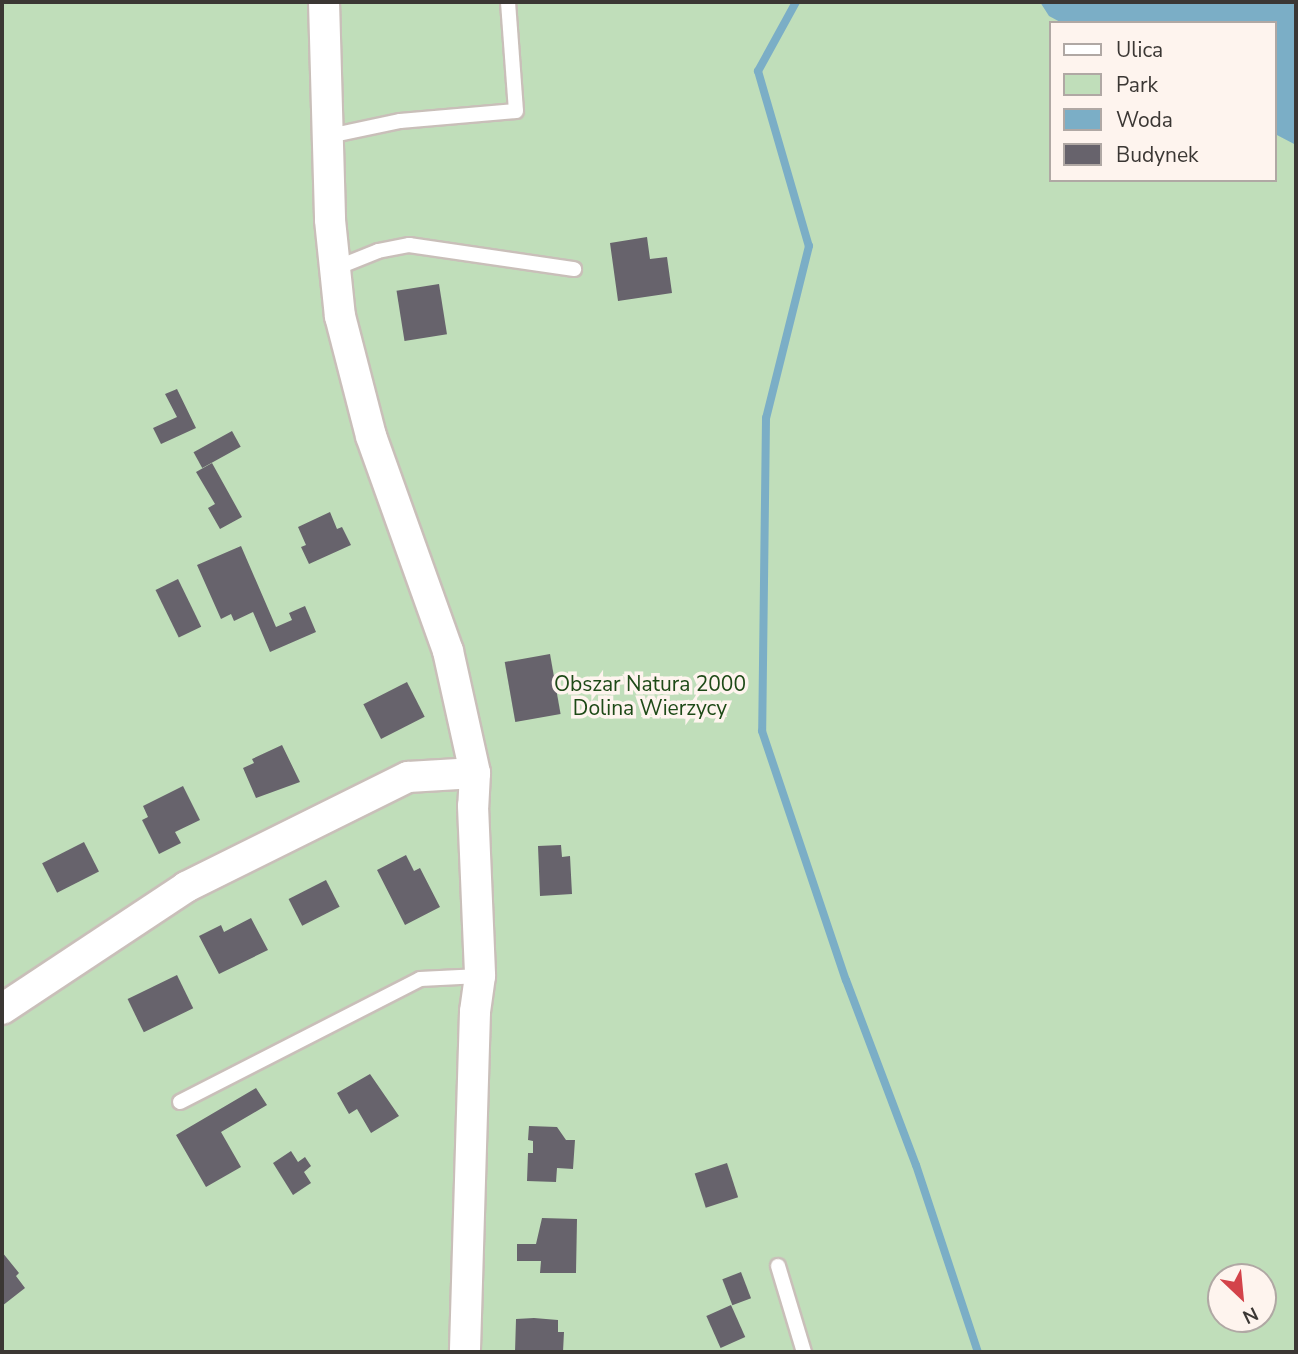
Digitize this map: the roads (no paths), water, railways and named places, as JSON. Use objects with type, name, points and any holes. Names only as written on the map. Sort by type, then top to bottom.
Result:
[{"type":"street","points":[[324,2],[331,220],[340,316],[371,436],[435,606],[463,710],[475,773],[473,806],[480,976],[475,1012],[465,1352]]},
{"type":"street","points":[[2,1009],[186,887],[408,777],[475,773]]},
{"type":"lane","points":[[329,136],[400,121],[516,111],[508,2]]},
{"type":"lane","points":[[336,268],[378,251],[409,245],[574,269]]},
{"type":"lane","points":[[180,1102],[420,979],[480,976]]},
{"type":"lane","points":[[778,1266],[804,1352]]},
{"type":"water","points":[[1040,2],[1296,2],[1296,145],[1277,135],[1277,21],[1058,21],[1049,16]]},
{"type":"waterway","points":[[796,2],[758,71],[809,246],[766,418],[762,731],[846,980],[916,1165],[978,1352]]},
{"type":"park label","name":"Obszar Natura 2000 Dolina Wierzycy","points":[[650,696]]}]
